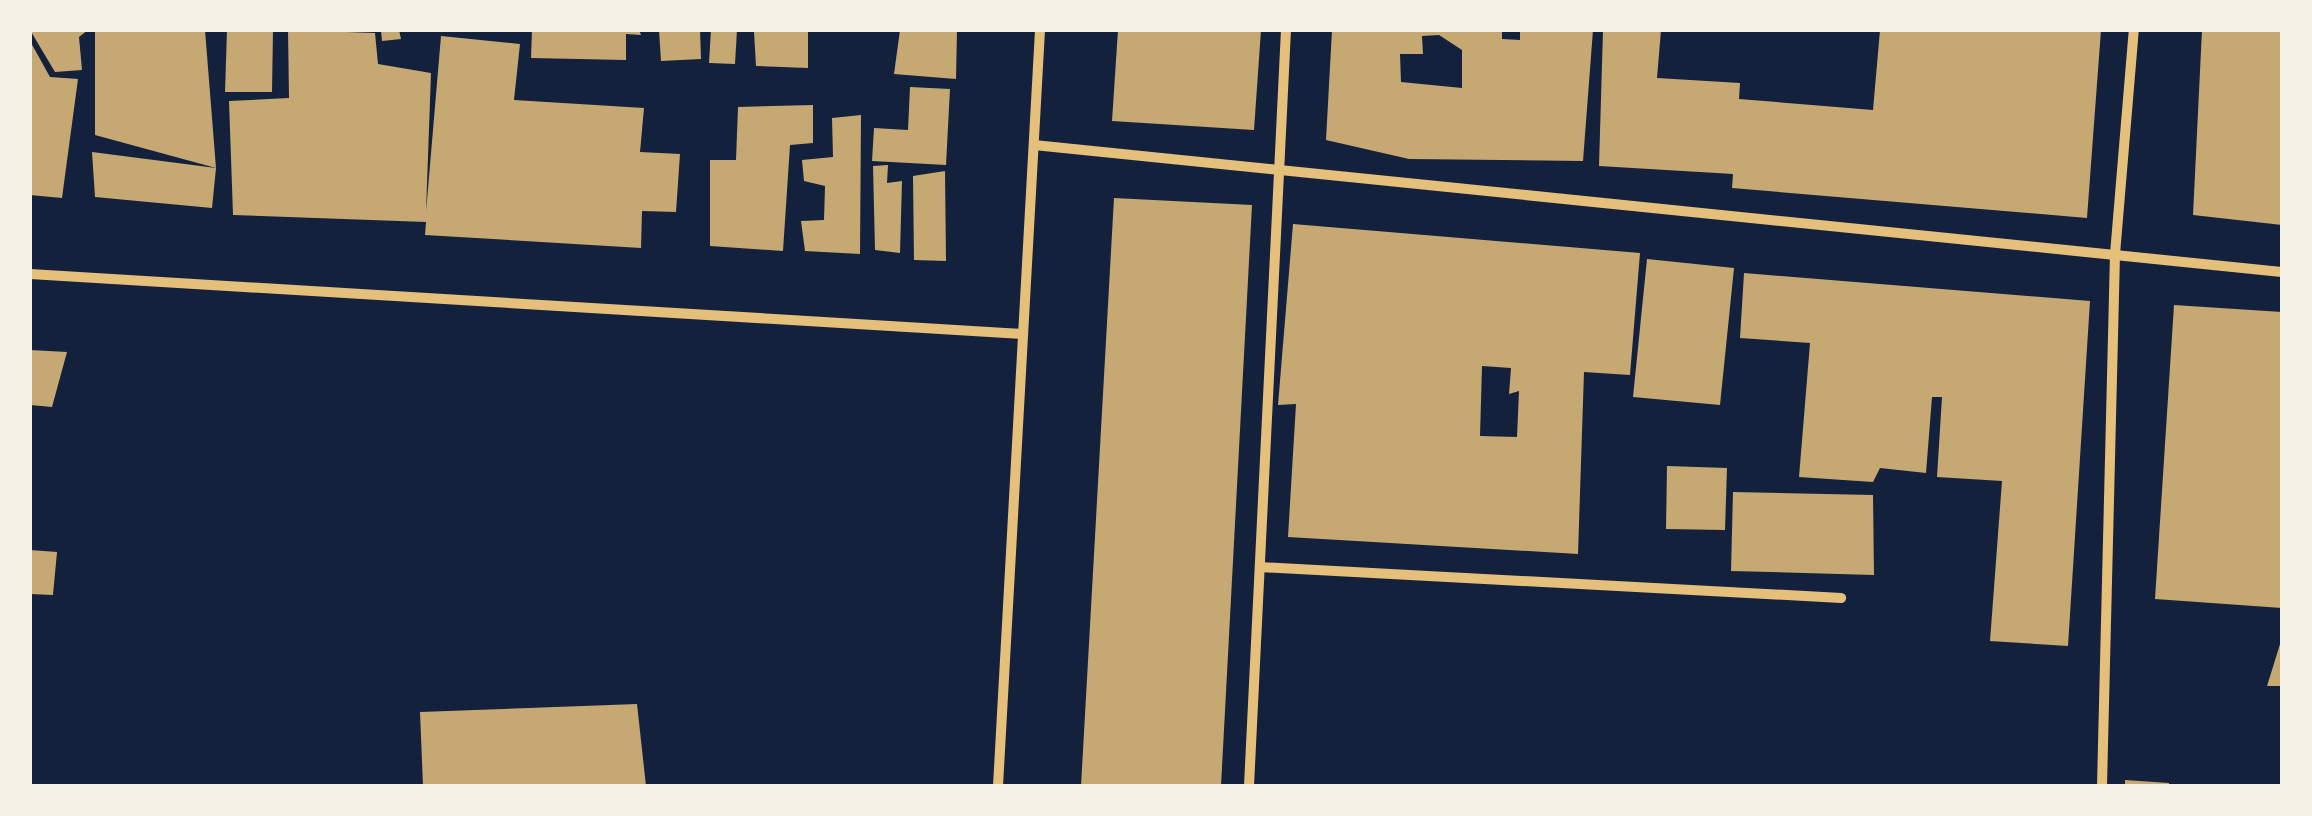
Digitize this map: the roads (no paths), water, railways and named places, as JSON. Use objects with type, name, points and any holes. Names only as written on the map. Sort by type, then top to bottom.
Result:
[{"type":"street","points":[[998,786],[1040,30]]},
{"type":"street","points":[[1248,786],[1286,30]]},
{"type":"street","points":[[2102,786],[2115,254],[2134,30]]},
{"type":"street","points":[[1034,145],[2282,272]]},
{"type":"street","points":[[30,274],[1023,334]]},
{"type":"street","points":[[1260,568],[1841,598]]}]
